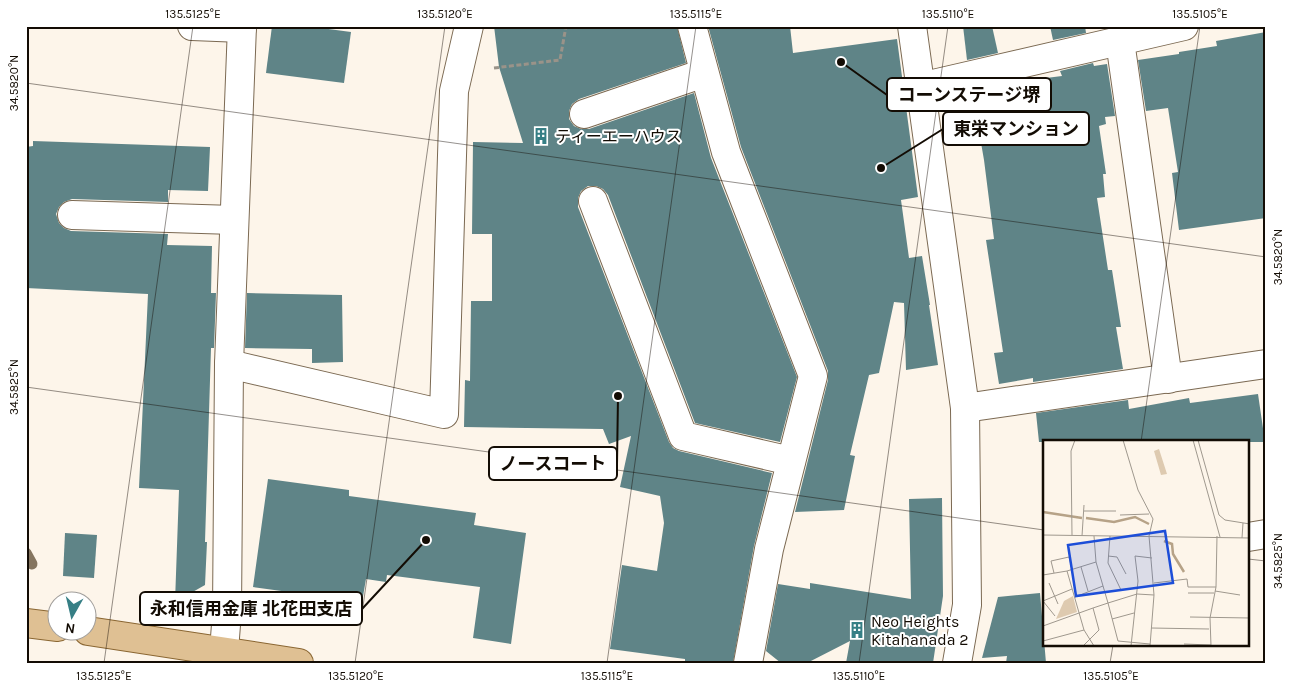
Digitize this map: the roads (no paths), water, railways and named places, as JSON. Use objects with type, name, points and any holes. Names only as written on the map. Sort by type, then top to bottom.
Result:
[{"type":"main road","points":[[26,622],[48,625]]},
{"type":"main road","points":[[98,633],[224,657],[299,663]]},
{"type":"street","points":[[192,26],[242,27],[229,364],[227,612],[224,657]]},
{"type":"street","points":[[229,364],[444,414],[454,91],[469,26]]},
{"type":"street","points":[[692,26],[726,152],[813,376],[769,549],[748,663]]},
{"type":"street","points":[[912,26],[965,408],[968,605],[957,663]]},
{"type":"street","points":[[920,87],[1184,26]]},
{"type":"street","points":[[1120,41],[1168,379]]},
{"type":"street","points":[[584,114],[704,73]]},
{"type":"street","points":[[594,201],[683,436],[791,461]]},
{"type":"street","points":[[72,215],[234,220]]},
{"type":"street","points":[[965,408],[1266,364]]},
{"type":"street","points":[[1250,537],[1266,534]]},
{"type":"waterway","points":[[26,553],[32,564]]},
{"type":"place","name":"コーンステージ堺","points":[[841,62]]},
{"type":"place","name":"ティーエーハウス","points":[[541,136]]},
{"type":"place","name":"東栄マンション","points":[[881,168]]},
{"type":"place","name":"ノースコート","points":[[618,396]]},
{"type":"place","name":"永和信用金庫 北花田支店","points":[[426,540]]},
{"type":"place","name":"Neo Heights Kitahanada 2","points":[[857,630]]}]
